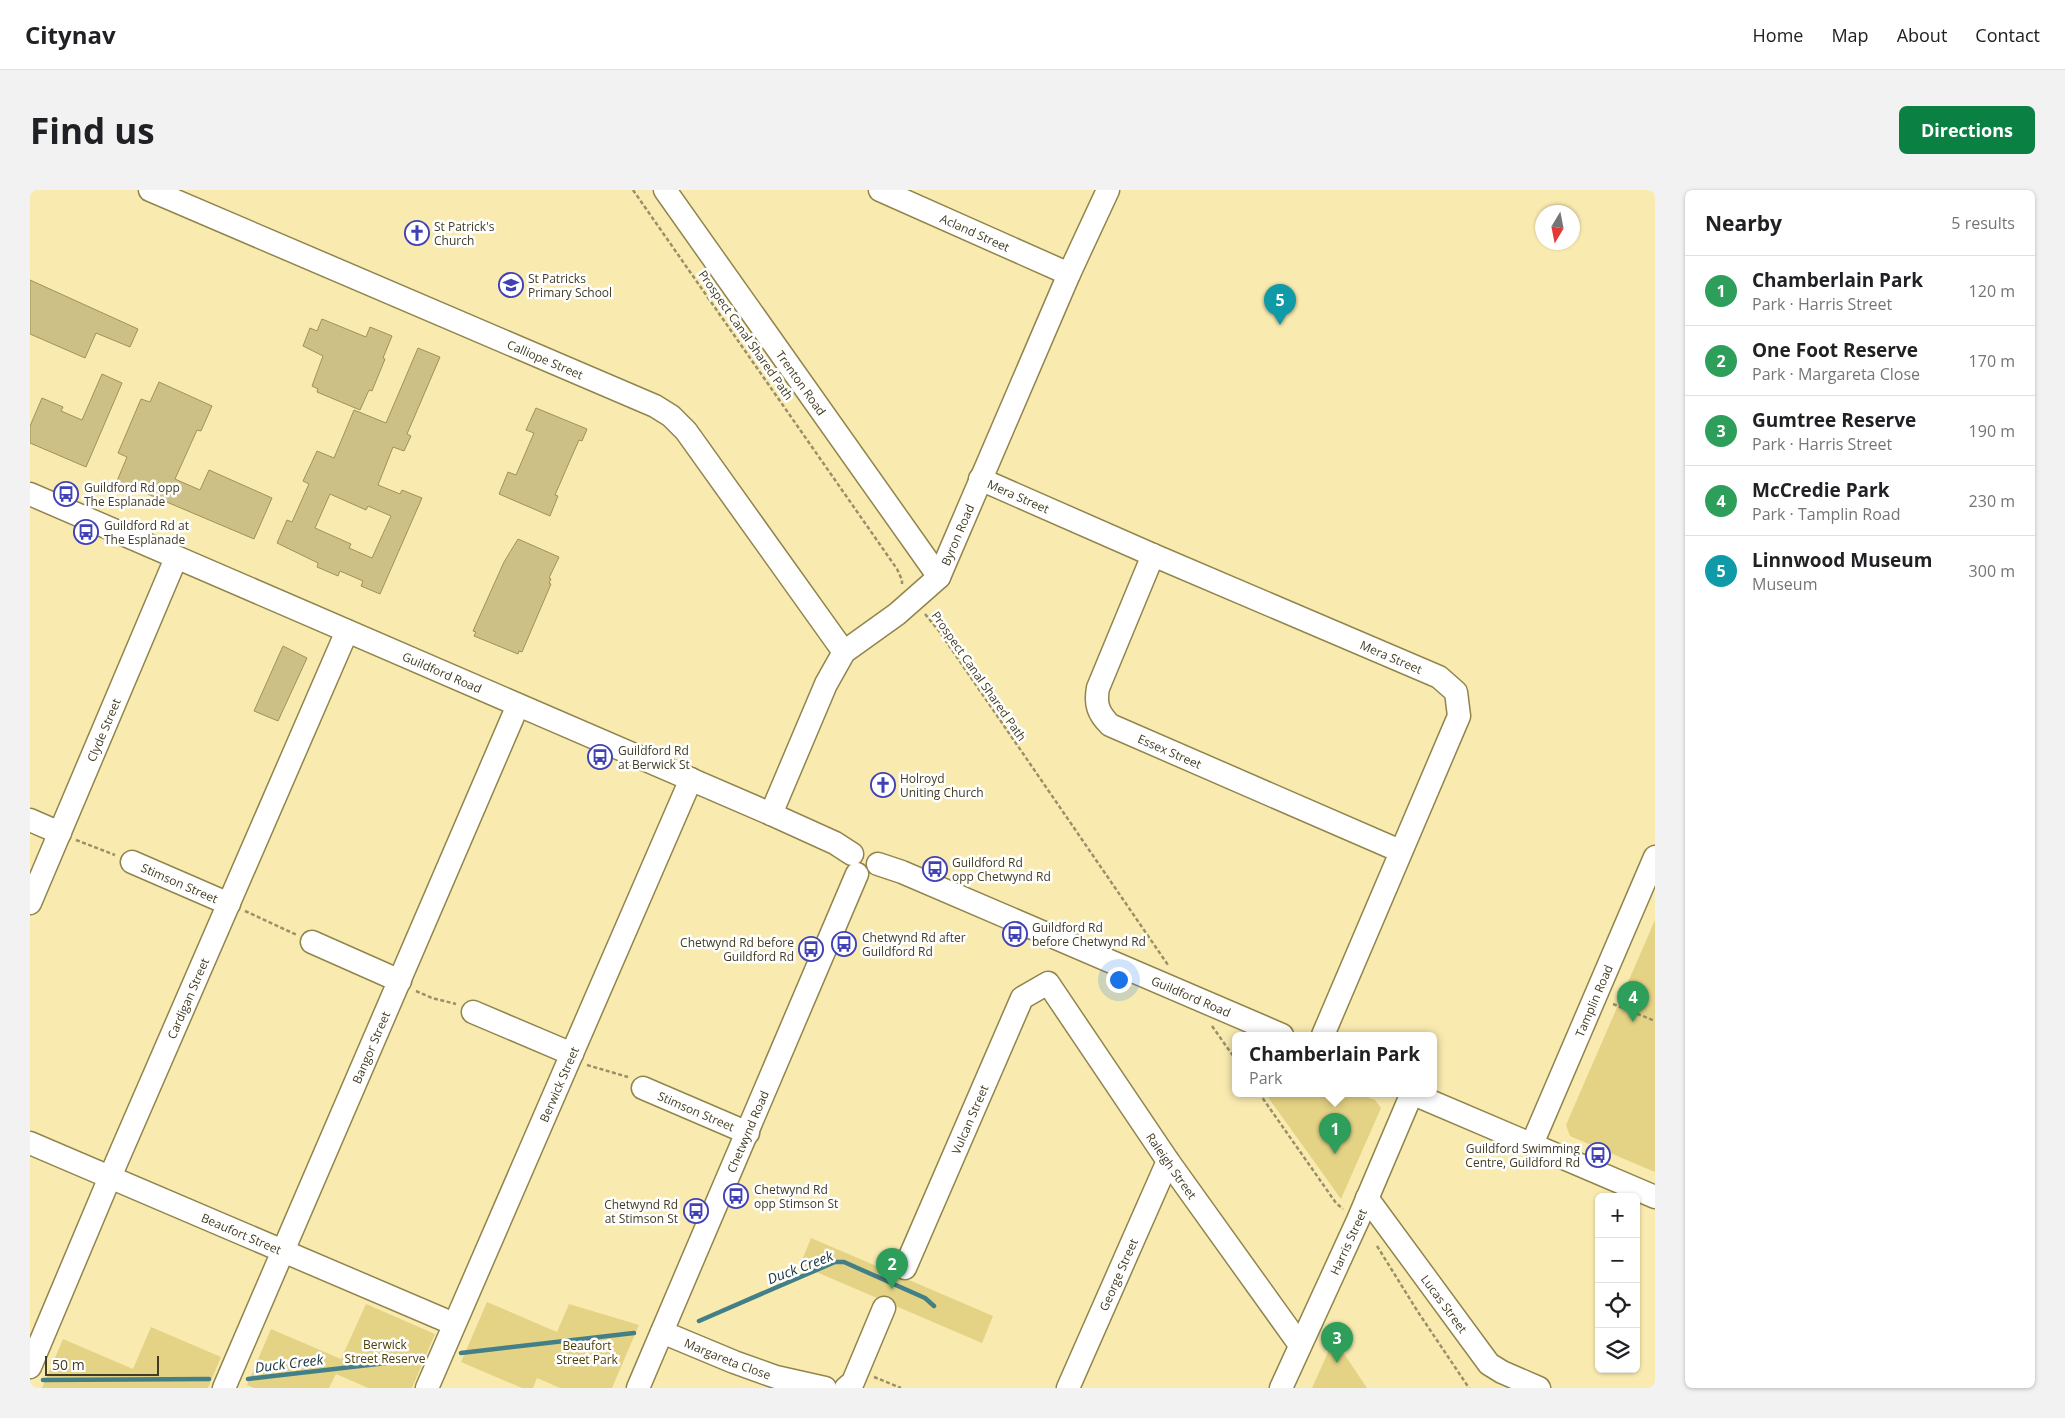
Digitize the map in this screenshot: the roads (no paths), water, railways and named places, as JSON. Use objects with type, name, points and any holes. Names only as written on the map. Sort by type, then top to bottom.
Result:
[{"type":"street","name":"Calliope Street","points":[[150,190],[655,406],[671,416],[686,431],[844,652]]},
{"type":"street","name":"Trenton Road","points":[[665,190],[938,576]]},
{"type":"street","name":"Acland Street","points":[[880,190],[1069,274]]},
{"type":"street","name":"Byron Road","points":[[771,814],[826,684],[844,652],[902,610],[938,576],[1069,274],[1108,190]]},
{"type":"street","name":"Mera Street","points":[[980,479],[1153,555],[1439,676],[1456,692],[1459,716],[1324,1032]]},
{"type":"street","name":"Guildford Road","points":[[30,494],[835,843],[855,864],[870,875],[878,864],[902,872],[1275,1032]]},
{"type":"street","name":"Essex Street","points":[[1153,555],[1098,688],[1096,702],[1100,715],[1110,725],[1400,851]]},
{"type":"street","name":"Clyde Street","points":[[30,903],[176,558]]},
{"type":"street","name":"Cardigan Street","points":[[30,1366],[347,631]]},
{"type":"street","name":"Bangor Street","points":[[224,1388],[518,705]]},
{"type":"street","name":"Berwick Street","points":[[427,1388],[454,1324],[578,1059],[691,779]]},
{"type":"street","points":[[30,820],[60,833]]},
{"type":"street","name":"Tamplin Road","points":[[1532,1144],[1655,857]]},
{"type":"street","name":"Stimson Street","points":[[132,862],[229,904]]},
{"type":"street","name":"Chetwynd Road","points":[[638,1388],[852,891],[855,864]]},
{"type":"street","points":[[312,942],[400,981]]},
{"type":"street","name":"Raleigh Street","points":[[1048,983],[1168,1161],[1300,1345]]},
{"type":"street","name":"Vulcan Street","points":[[904,1268],[1022,998],[1048,983]]},
{"type":"street","points":[[473,1012],[578,1059]]},
{"type":"street","name":"Stimson Street","points":[[643,1088],[748,1133]]},
{"type":"street","name":"Harris Street","points":[[1281,1388],[1321,1298],[1349,1242],[1409,1097]]},
{"type":"street","points":[[1420,1097],[1655,1197]]},
{"type":"street","name":"Beaufort Street","points":[[30,1142],[454,1324]]},
{"type":"street","name":"George Street","points":[[1068,1388],[1168,1161]]},
{"type":"street","name":"Lucas Street","points":[[1367,1198],[1488,1364],[1539,1388]]},
{"type":"street","points":[[852,1379],[884,1308]]},
{"type":"street","name":"Margareta Close","points":[[662,1332],[776,1377],[825,1388]]},
{"type":"waterway","name":"Duck Creek","points":[[699,1321],[835,1262],[844,1262],[925,1298],[934,1306]]},
{"type":"waterway","name":"Duck Creek","points":[[461,1353],[634,1333]]},
{"type":"waterway","name":"Duck Creek","points":[[248,1379],[421,1359]]},
{"type":"waterway","name":"Duck Creek","points":[[43,1380],[209,1379]]},
{"type":"place","name":"St Patrick's Church","points":[[417,233]]},
{"type":"place","name":"St Patricks Primary School","points":[[511,285]]},
{"type":"place","name":"Linnwood Museum","points":[[1280,325]]},
{"type":"place","name":"Guildford Rd opp The Esplanade","points":[[66,494]]},
{"type":"place","name":"Guildford Rd at The Esplanade","points":[[86,532]]},
{"type":"place","name":"Guildford Rd at Berwick St","points":[[600,757]]},
{"type":"place","name":"Holroyd Uniting Church","points":[[883,785]]},
{"type":"place","name":"Guildford Rd opp Chetwynd Rd","points":[[935,869]]},
{"type":"place","name":"Guildford Rd before Chetwynd Rd","points":[[1015,934]]},
{"type":"place","name":"Chetwynd Rd after Guildford Rd","points":[[844,944]]},
{"type":"place","name":"Chetwynd Rd before Guildford Rd","points":[[811,949]]},
{"type":"place","name":"McCredie Park","points":[[1633,1022]]},
{"type":"place","name":"Chamberlain Park","points":[[1335,1154]]},
{"type":"place","name":"Guildford Swimming Centre, Guildford Rd","points":[[1598,1155]]},
{"type":"place","name":"Chetwynd Rd opp Stimson St","points":[[736,1196]]},
{"type":"place","name":"Chetwynd Rd at Stimson St","points":[[696,1211]]},
{"type":"place","name":"One Foot Reserve","points":[[892,1289]]},
{"type":"place","name":"Gumtree Reserve","points":[[1337,1363]]},
{"type":"park label","name":"Berwick Street Reserve","points":[[385,1351]]},
{"type":"park label","name":"Beaufort Street Park","points":[[587,1352]]}]
